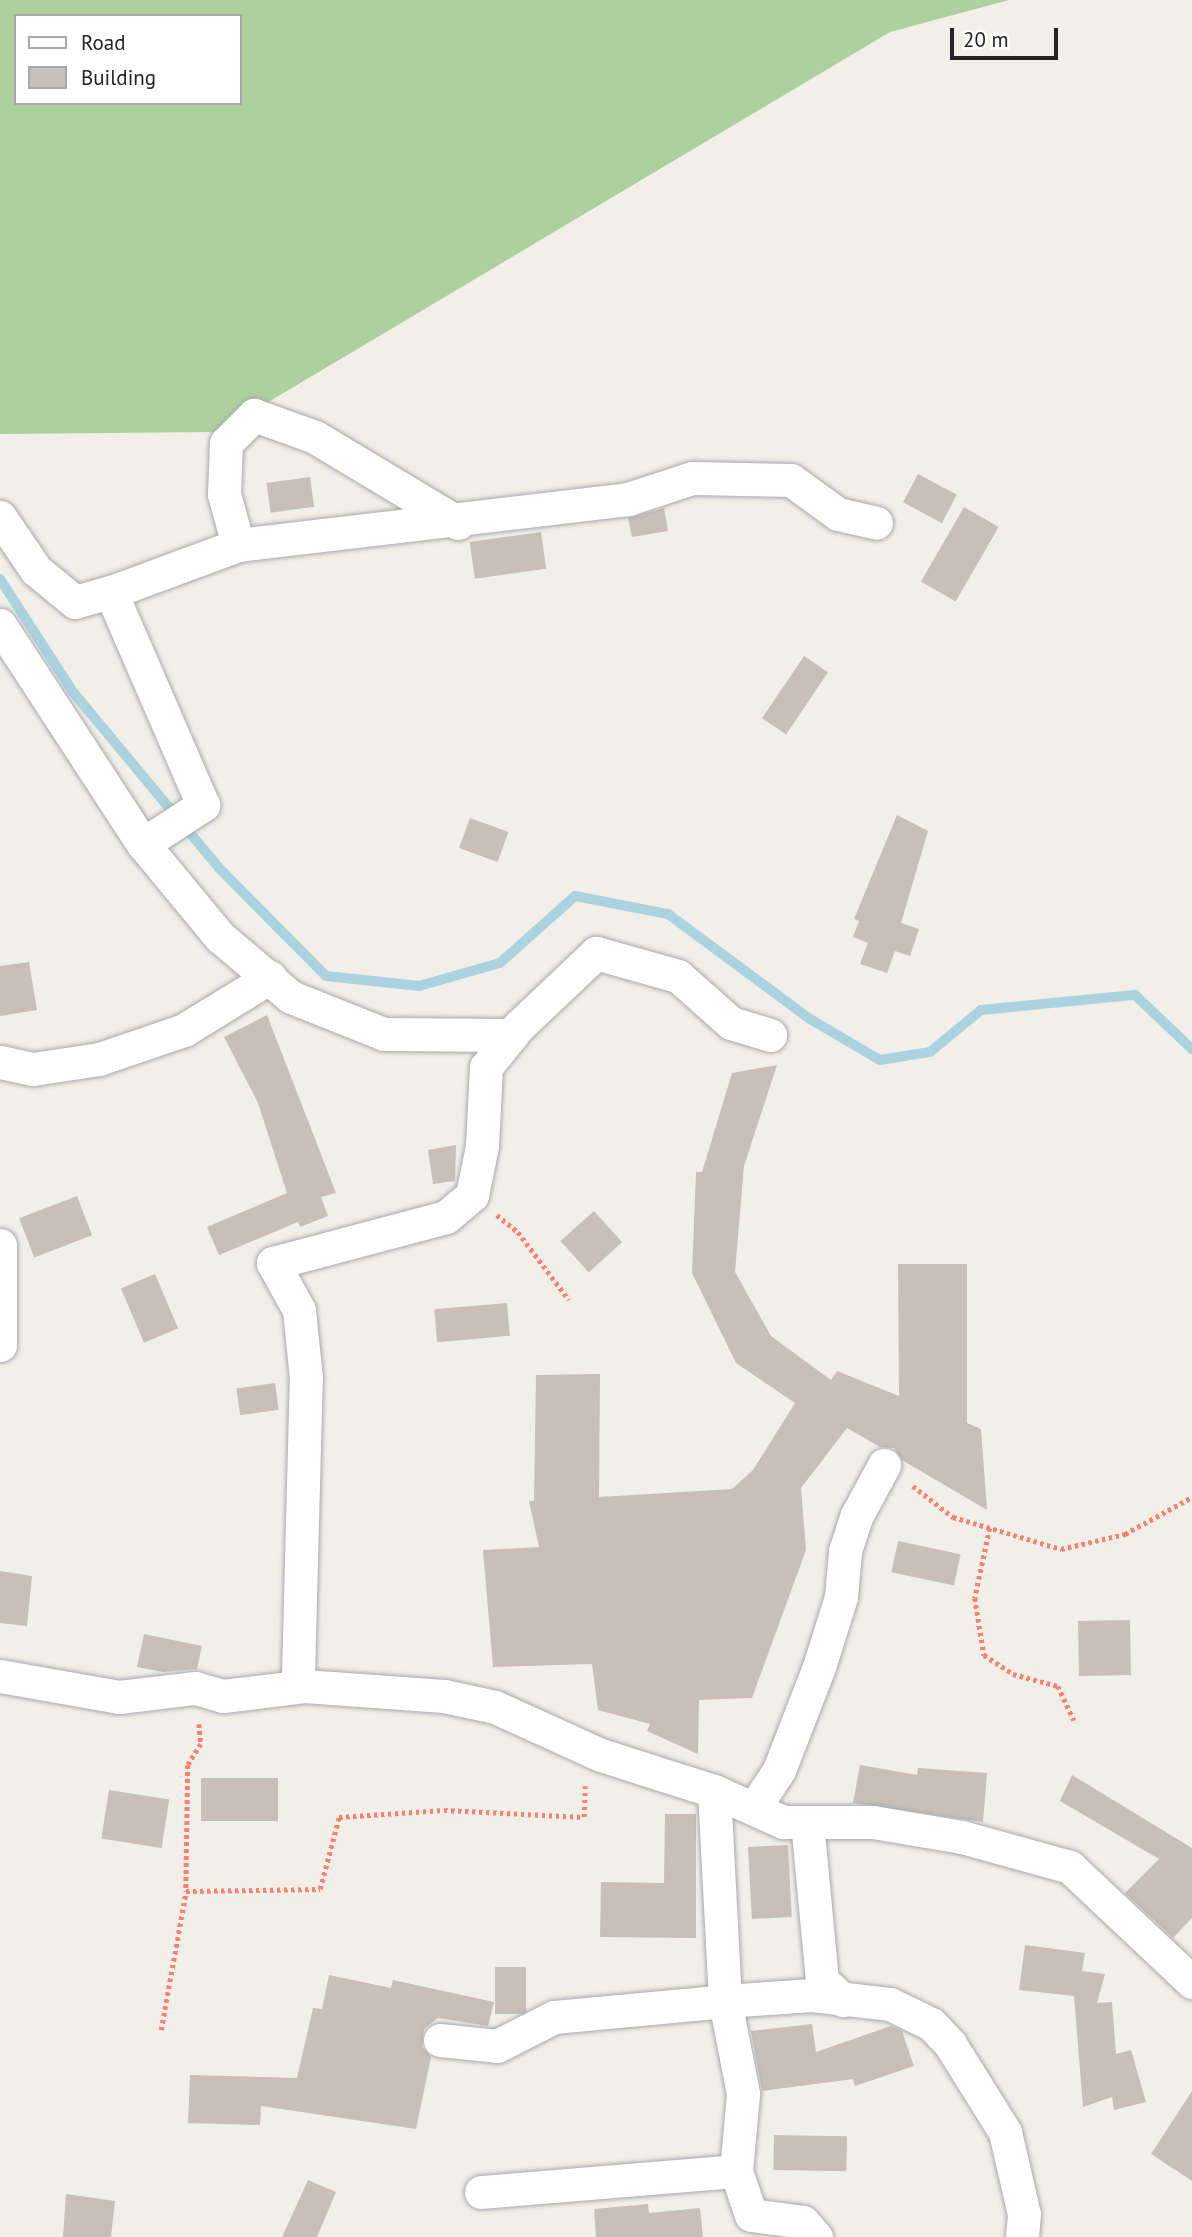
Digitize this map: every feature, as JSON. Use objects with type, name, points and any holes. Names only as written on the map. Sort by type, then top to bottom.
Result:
[{"type":"street","points":[[238,545],[224,494],[226,443],[254,415],[314,438],[458,523]]},
{"type":"street","points":[[0,517],[36,570],[75,602],[111,592],[238,545],[458,523],[628,499],[692,478],[791,480],[838,514],[876,523]]},
{"type":"street","points":[[111,592],[204,805],[143,844]]},
{"type":"street","points":[[0,625],[143,844],[220,937],[291,997],[384,1034],[512,1035]]},
{"type":"street","points":[[304,1686],[298,1676],[306,1378],[299,1311],[273,1263],[446,1217],[472,1195],[482,1146],[486,1067],[512,1035],[596,953],[678,975],[731,1023],[770,1035]]},
{"type":"street","points":[[0,1062],[33,1069],[99,1059],[184,1030],[270,977]]},
{"type":"street","points":[[0,1245],[0,1345]]},
{"type":"street","points":[[754,1808],[779,1770],[819,1667],[841,1597],[853,1527],[884,1465]]},
{"type":"street","points":[[0,1676],[119,1697],[195,1688],[223,1696],[304,1686],[444,1696],[495,1707],[601,1755],[715,1791],[783,1822],[873,1822],[962,1837],[1070,1867],[1192,1982]]},
{"type":"street","points":[[715,1791],[725,2001],[743,2094],[736,2171],[751,2215],[803,2222],[816,2237]]},
{"type":"street","points":[[807,1822],[822,1980],[843,2000]]},
{"type":"street","points":[[440,2040],[496,2046],[554,2017],[725,2001],[811,1995],[890,2004],[931,2024],[950,2044],[1005,2132],[1024,2214],[1023,2237]]},
{"type":"street","points":[[481,2192],[736,2171]]},
{"type":"path","points":[[472,1195],[518,1232],[569,1300]]},
{"type":"path","points":[[884,1465],[953,1517],[1061,1549],[1125,1534],[1192,1497]]},
{"type":"path","points":[[990,1528],[975,1598],[984,1654],[1013,1674],[1058,1686],[1074,1721]]},
{"type":"path","points":[[161,2030],[186,1891],[188,1765],[201,1744],[195,1688]]},
{"type":"path","points":[[186,1891],[320,1889],[339,1818],[444,1811],[583,1817],[585,1787],[601,1755]]},
{"type":"green space","points":[[0,0],[1009,0],[890,32],[218,432],[0,434]]},
{"type":"building","points":[[918,474],[957,495],[942,523],[903,502]]},
{"type":"building","points":[[310,477],[314,507],[271,513],[266,483]]},
{"type":"building","points":[[964,507],[999,527],[956,601],[921,581]]},
{"type":"building","points":[[664,508],[668,531],[632,537],[628,518]]},
{"type":"building","points":[[541,532],[546,569],[475,579],[470,542]]},
{"type":"building","points":[[804,656],[828,672],[786,734],[762,718]]},
{"type":"building","points":[[897,815],[928,831],[901,923],[919,929],[910,956],[895,951],[887,973],[860,964],[868,943],[853,937],[859,921],[854,919]]},
{"type":"building","points":[[470,818],[509,832],[498,862],[459,848]]},
{"type":"building","points":[[29,962],[37,1010],[0,1016],[0,966]]},
{"type":"building","points":[[267,1015],[336,1193],[321,1197],[328,1216],[300,1227],[298,1222],[219,1255],[207,1227],[287,1193],[258,1103],[224,1037]]},
{"type":"building","points":[[777,1065],[744,1166],[735,1272],[771,1336],[831,1380],[837,1371],[899,1396],[898,1264],[967,1264],[967,1423],[981,1429],[987,1510],[902,1460],[894,1448],[880,1447],[847,1428],[801,1488],[806,1550],[752,1698],[699,1700],[698,1754],[647,1731],[650,1724],[598,1710],[592,1664],[493,1667],[483,1550],[539,1547],[529,1501],[534,1501],[536,1375],[600,1374],[599,1497],[732,1489],[753,1470],[795,1403],[736,1363],[692,1273],[696,1172],[702,1172],[732,1073]]},
{"type":"building","points":[[456,1145],[455,1181],[433,1184],[428,1150]]},
{"type":"building","points":[[77,1196],[92,1235],[34,1257],[19,1218]]},
{"type":"building","points":[[594,1211],[622,1242],[589,1272],[561,1241]]},
{"type":"building","points":[[155,1274],[178,1328],[144,1343],[121,1288]]},
{"type":"building","points":[[507,1303],[510,1336],[437,1342],[434,1309]]},
{"type":"building","points":[[275,1383],[279,1410],[240,1415],[236,1388]]},
{"type":"building","points":[[898,1541],[961,1554],[954,1586],[891,1572]]},
{"type":"building","points":[[0,1571],[32,1576],[27,1626],[0,1623]]},
{"type":"building","points":[[1130,1620],[1131,1675],[1079,1676],[1078,1621]]},
{"type":"building","points":[[144,1634],[202,1646],[197,1669],[163,1672],[137,1667]]},
{"type":"building","points":[[860,1765],[917,1775],[918,1768],[987,1773],[983,1822],[853,1803]]},
{"type":"building","points":[[1072,1775],[1192,1848],[1192,1918],[1173,1938],[1125,1893],[1159,1859],[1060,1801]]},
{"type":"building","points":[[201,1778],[278,1778],[278,1821],[201,1821]]},
{"type":"building","points":[[109,1790],[169,1800],[162,1848],[101,1838]]},
{"type":"building","points":[[665,1814],[696,1814],[696,1938],[600,1937],[601,1882],[664,1883]]},
{"type":"building","points":[[788,1845],[792,1917],[752,1919],[748,1847]]},
{"type":"building","points":[[1025,1945],[1085,1953],[1082,1971],[1105,1974],[1097,2003],[1112,2002],[1116,2054],[1131,2050],[1146,2102],[1114,2110],[1112,2097],[1083,2107],[1074,1996],[1019,1990]]},
{"type":"building","points":[[495,1967],[526,1967],[526,2014],[495,2014]]},
{"type":"building","points":[[329,1975],[391,1988],[393,1980],[494,2002],[488,2026],[438,2018],[424,2029],[422,2047],[431,2057],[416,2129],[261,2106],[260,2125],[188,2123],[190,2075],[297,2078],[313,2008],[322,2009]]},
{"type":"building","points":[[812,2024],[816,2052],[891,2026],[902,2031],[914,2066],[855,2086],[853,2079],[762,2091],[751,2031]]},
{"type":"building","points":[[1192,2091],[1192,2181],[1151,2154]]},
{"type":"building","points":[[774,2135],[847,2136],[846,2171],[773,2170]]},
{"type":"building","points":[[308,2180],[336,2192],[317,2237],[282,2237]]},
{"type":"building","points":[[66,2194],[115,2201],[111,2237],[63,2237]]},
{"type":"building","points":[[648,2204],[649,2213],[700,2208],[703,2237],[596,2237],[594,2209]]},
{"type":"waterway","points":[[0,579],[73,692],[219,868],[326,976],[419,986],[500,963],[575,896],[668,914],[810,1019],[880,1060],[930,1052],[981,1010],[1135,995],[1192,1049]]}]
